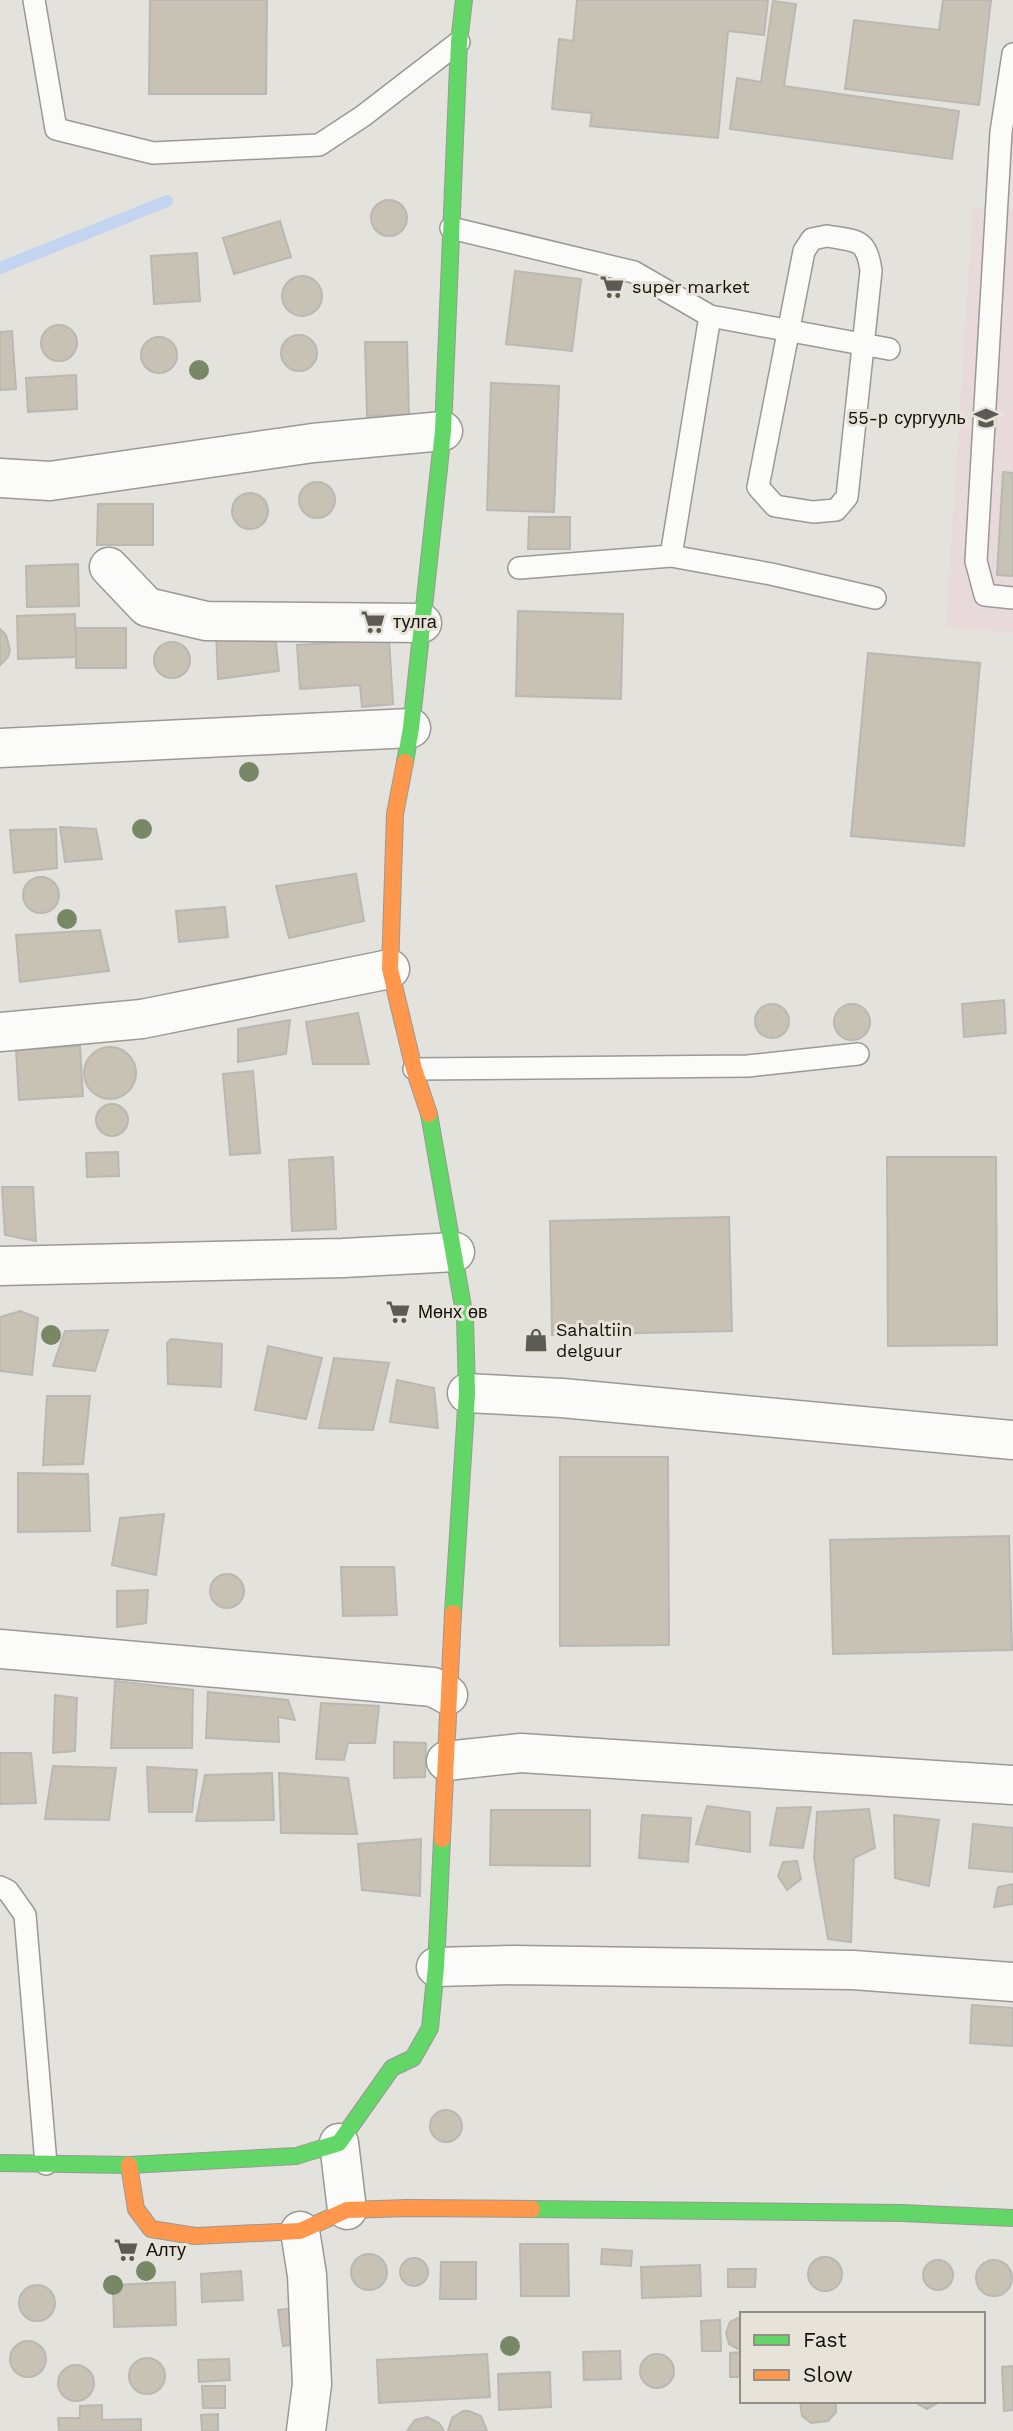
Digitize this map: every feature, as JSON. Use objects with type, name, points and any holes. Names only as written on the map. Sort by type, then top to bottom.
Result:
[{"type":"street","points":[[0,2162],[129,2165],[296,2156],[339,2143],[392,2068],[413,2058],[430,2028],[436,1967],[448,1695],[467,1393],[465,1318],[429,1113],[414,1069],[390,969],[395,814],[411,729],[443,431],[459,41],[464,0]]},
{"type":"street","points":[[0,478],[50,481],[313,443],[443,431]]},
{"type":"street","points":[[109,567],[147,607],[206,621],[422,624]]},
{"type":"street","points":[[0,748],[411,729]]},
{"type":"street","points":[[0,1032],[142,1019],[390,969]]},
{"type":"street","points":[[0,1266],[343,1258],[454,1252]]},
{"type":"street","points":[[467,1393],[562,1398],[1013,1440]]},
{"type":"street","points":[[0,1649],[433,1687],[448,1695]]},
{"type":"street","points":[[446,1761],[521,1754],[1013,1785]]},
{"type":"street","points":[[436,1967],[514,1965],[853,1970],[1013,1982]]},
{"type":"street","points":[[339,2143],[347,2210]]},
{"type":"street","points":[[129,2165],[136,2209],[152,2229],[195,2236],[300,2231],[347,2210],[421,2208],[901,2213],[1013,2218]]},
{"type":"street","points":[[300,2231],[307,2275],[312,2384],[306,2431]]},
{"type":"lane","points":[[34,0],[56,129],[153,153],[319,145],[363,116],[459,41]]},
{"type":"lane","points":[[1013,54],[1002,132],[976,561],[985,595],[1013,598]]},
{"type":"lane","points":[[451,228],[634,272],[710,316],[890,349]]},
{"type":"lane","points":[[827,236],[853,240],[865,246],[871,271],[847,498],[836,510],[813,512],[775,506],[758,486],[789,331],[804,251],[812,239],[827,236]]},
{"type":"lane","points":[[671,556],[710,316]]},
{"type":"lane","points":[[519,568],[671,556],[771,574],[875,598]]},
{"type":"lane","points":[[414,1069],[747,1066],[858,1054]]},
{"type":"lane","points":[[0,1887],[8,1891],[24,1915],[46,2164]]},
{"type":"shaded area","name":"55-р сургууль","points":[[973,207],[1013,210],[1013,633],[946,626]]},
{"type":"building","points":[[150,0],[267,0],[266,94],[149,94]]},
{"type":"building","points":[[577,0],[768,0],[764,35],[728,31],[718,138],[590,126],[592,113],[552,109],[559,39],[573,41]]},
{"type":"building","points":[[943,0],[991,0],[979,105],[845,89],[854,20],[939,30]]},
{"type":"building","points":[[773,1],[796,4],[784,86],[959,111],[952,159],[730,129],[737,78],[761,82]]},
{"type":"building","points":[[389,200],[402,205],[407,218],[402,231],[389,236],[376,231],[371,218],[376,205]]},
{"type":"building","points":[[280,221],[291,257],[234,274],[223,238]]},
{"type":"building","points":[[197,253],[200,301],[154,304],[151,256]]},
{"type":"building","points":[[515,271],[581,279],[572,351],[506,344]]},
{"type":"building","points":[[302,276],[310,277],[316,282],[321,288],[321,304],[316,310],[310,315],[302,316],[294,315],[288,310],[283,304],[282,296],[283,288],[288,282],[294,277]]},
{"type":"building","points":[[59,325],[72,330],[77,343],[72,356],[59,361],[46,356],[41,343],[46,330]]},
{"type":"building","points":[[12,331],[16,389],[0,390],[0,332]]},
{"type":"building","points":[[299,335],[312,340],[317,353],[312,366],[299,371],[286,366],[281,353],[286,340]]},
{"type":"building","points":[[159,337],[171,343],[177,355],[171,367],[159,373],[147,367],[141,355],[147,343]]},
{"type":"building","points":[[365,342],[407,342],[409,415],[367,416]]},
{"type":"building","points":[[76,375],[77,409],[28,412],[26,378]]},
{"type":"building","points":[[491,383],[559,386],[554,512],[487,510]]},
{"type":"building","points":[[1003,472],[1013,473],[1013,576],[997,575]]},
{"type":"building","points":[[317,482],[330,487],[335,500],[330,513],[317,518],[304,513],[299,500],[304,487]]},
{"type":"building","points":[[250,493],[262,499],[268,511],[262,523],[250,529],[238,523],[232,511],[238,499]]},
{"type":"building","points":[[98,504],[153,504],[153,545],[97,545]]},
{"type":"building","points":[[529,517],[570,517],[570,549],[528,549]]},
{"type":"building","points":[[78,564],[79,606],[27,607],[26,566]]},
{"type":"building","points":[[518,611],[623,614],[621,699],[516,696]]},
{"type":"building","points":[[75,614],[76,657],[18,659],[17,616]]},
{"type":"building","points":[[274,625],[279,671],[218,679],[216,631]]},
{"type":"building","points":[[76,628],[126,628],[126,668],[76,668]]},
{"type":"building","points":[[0,629],[6,635],[10,650],[8,657],[0,665]]},
{"type":"building","points":[[389,639],[393,704],[362,707],[360,685],[300,689],[297,645]]},
{"type":"building","points":[[172,642],[184,648],[190,660],[184,672],[172,678],[160,672],[154,660],[160,648]]},
{"type":"building","points":[[868,653],[980,663],[964,846],[851,836]]},
{"type":"building","points":[[60,827],[96,829],[102,859],[65,862]]},
{"type":"building","points":[[56,829],[57,868],[14,873],[10,830]]},
{"type":"building","points":[[356,874],[364,921],[289,938],[276,886]]},
{"type":"building","points":[[41,877],[53,883],[59,895],[53,907],[41,913],[29,907],[23,895],[29,883]]},
{"type":"building","points":[[225,907],[228,937],[179,942],[176,911]]},
{"type":"building","points":[[100,930],[109,971],[20,982],[16,935]]},
{"type":"building","points":[[1004,1000],[1006,1033],[964,1037],[962,1004]]},
{"type":"building","points":[[772,1004],[784,1009],[789,1021],[784,1033],[772,1038],[760,1033],[755,1021],[760,1009]]},
{"type":"building","points":[[852,1004],[864,1010],[870,1022],[864,1034],[852,1040],[840,1034],[834,1022],[840,1010]]},
{"type":"building","points":[[358,1013],[369,1064],[313,1064],[306,1022]]},
{"type":"building","points":[[290,1020],[286,1054],[238,1062],[238,1029]]},
{"type":"building","points":[[80,1046],[83,1096],[19,1100],[16,1050]]},
{"type":"building","points":[[110,1047],[120,1049],[128,1055],[134,1063],[134,1083],[128,1091],[120,1097],[110,1099],[100,1097],[92,1091],[86,1083],[84,1073],[86,1063],[92,1055],[100,1049]]},
{"type":"building","points":[[253,1071],[260,1153],[230,1155],[223,1074]]},
{"type":"building","points":[[112,1104],[124,1108],[128,1120],[124,1132],[112,1136],[100,1132],[96,1120],[100,1108]]},
{"type":"building","points":[[118,1152],[119,1176],[87,1177],[86,1153]]},
{"type":"building","points":[[333,1157],[336,1229],[292,1231],[289,1160]]},
{"type":"building","points":[[887,1157],[996,1157],[997,1345],[888,1346]]},
{"type":"building","points":[[2,1187],[33,1187],[36,1241],[5,1235]]},
{"type":"building","points":[[729,1217],[732,1331],[552,1335],[550,1221]]},
{"type":"building","points":[[20,1311],[38,1318],[32,1375],[0,1371],[0,1317]]},
{"type":"building","points":[[108,1330],[95,1371],[53,1366],[65,1331]]},
{"type":"building","points":[[171,1339],[222,1344],[221,1387],[168,1384],[167,1343]]},
{"type":"building","points":[[268,1346],[322,1358],[306,1419],[255,1410]]},
{"type":"building","points":[[334,1358],[389,1363],[373,1430],[319,1428]]},
{"type":"building","points":[[397,1380],[434,1388],[438,1428],[390,1422]]},
{"type":"building","points":[[47,1396],[90,1396],[83,1464],[43,1465]]},
{"type":"building","points":[[560,1457],[668,1457],[669,1645],[560,1646]]},
{"type":"building","points":[[18,1473],[88,1474],[90,1531],[18,1532]]},
{"type":"building","points":[[164,1514],[156,1575],[112,1565],[120,1518]]},
{"type":"building","points":[[1009,1536],[1012,1650],[833,1654],[830,1540]]},
{"type":"building","points":[[341,1567],[394,1567],[397,1615],[343,1616]]},
{"type":"building","points":[[227,1574],[239,1579],[244,1591],[239,1603],[227,1608],[215,1603],[210,1591],[215,1579]]},
{"type":"building","points":[[148,1590],[146,1623],[117,1627],[117,1591]]},
{"type":"building","points":[[115,1681],[193,1690],[192,1748],[111,1748]]},
{"type":"building","points":[[208,1692],[288,1700],[295,1720],[278,1717],[279,1742],[206,1738]]},
{"type":"building","points":[[55,1695],[77,1698],[75,1751],[53,1753]]},
{"type":"building","points":[[321,1703],[379,1706],[375,1743],[348,1743],[344,1760],[316,1759]]},
{"type":"building","points":[[394,1742],[426,1743],[425,1777],[394,1778]]},
{"type":"building","points":[[0,1753],[31,1753],[36,1803],[0,1804]]},
{"type":"building","points":[[53,1766],[116,1768],[109,1820],[45,1819]]},
{"type":"building","points":[[147,1767],[197,1770],[192,1812],[149,1812]]},
{"type":"building","points":[[272,1773],[274,1820],[196,1821],[205,1775]]},
{"type":"building","points":[[279,1773],[348,1778],[357,1834],[281,1833]]},
{"type":"building","points":[[707,1806],[750,1812],[750,1852],[696,1844]]},
{"type":"building","points":[[811,1807],[803,1848],[770,1845],[777,1808]]},
{"type":"building","points":[[869,1809],[875,1848],[854,1858],[851,1942],[828,1939],[814,1858],[817,1812]]},
{"type":"building","points":[[491,1810],[590,1810],[590,1866],[490,1865]]},
{"type":"building","points":[[642,1815],[691,1818],[688,1862],[639,1858]]},
{"type":"building","points":[[894,1815],[939,1820],[929,1886],[895,1878]]},
{"type":"building","points":[[973,1824],[1013,1828],[1013,1872],[969,1868]]},
{"type":"building","points":[[421,1839],[420,1896],[362,1890],[358,1844]]},
{"type":"building","points":[[797,1861],[801,1879],[787,1890],[778,1876],[783,1862]]},
{"type":"building","points":[[1013,1884],[1013,1904],[994,1907],[998,1887]]},
{"type":"building","points":[[972,2005],[1013,2008],[1013,2046],[970,2043]]},
{"type":"building","points":[[446,2110],[457,2115],[462,2126],[457,2137],[446,2142],[435,2137],[430,2126],[435,2115]]},
{"type":"building","points":[[520,2244],[568,2244],[569,2296],[521,2296]]},
{"type":"building","points":[[602,2249],[632,2251],[631,2266],[601,2264]]},
{"type":"building","points":[[369,2254],[382,2259],[387,2272],[382,2285],[369,2290],[356,2285],[351,2272],[356,2259]]},
{"type":"building","points":[[825,2257],[837,2262],[842,2274],[837,2286],[825,2291],[813,2286],[808,2274],[813,2262]]},
{"type":"building","points":[[414,2258],[424,2262],[428,2272],[424,2282],[414,2286],[404,2282],[400,2272],[404,2262]]},
{"type":"building","points":[[938,2260],[949,2264],[953,2275],[949,2286],[938,2290],[927,2286],[923,2275],[927,2264]]},
{"type":"building","points":[[994,2260],[1007,2265],[1012,2278],[1007,2291],[994,2296],[981,2291],[976,2278],[981,2265]]},
{"type":"building","points":[[441,2262],[476,2262],[476,2299],[440,2299]]},
{"type":"building","points":[[700,2265],[701,2296],[642,2298],[641,2267]]},
{"type":"building","points":[[728,2269],[756,2269],[755,2287],[728,2287]]},
{"type":"building","points":[[241,2271],[243,2300],[202,2302],[201,2274]]},
{"type":"building","points":[[175,2282],[176,2325],[114,2327],[113,2285]]},
{"type":"building","points":[[37,2285],[50,2290],[55,2303],[50,2316],[37,2321],[24,2316],[19,2303],[24,2290]]},
{"type":"building","points":[[293,2308],[297,2344],[283,2346],[278,2310]]},
{"type":"building","points":[[740,2317],[740,2350],[729,2344],[726,2333],[730,2322]]},
{"type":"building","points":[[720,2320],[721,2351],[702,2351],[701,2321]]},
{"type":"building","points":[[28,2341],[41,2346],[46,2359],[41,2372],[28,2377],[15,2372],[10,2359],[15,2346]]},
{"type":"building","points":[[620,2351],[621,2379],[584,2380],[583,2352]]},
{"type":"building","points":[[740,2352],[740,2377],[730,2377],[730,2353]]},
{"type":"building","points":[[487,2354],[490,2397],[379,2403],[377,2360]]},
{"type":"building","points":[[657,2354],[669,2359],[674,2371],[669,2383],[657,2388],[645,2383],[640,2371],[645,2359]]},
{"type":"building","points":[[147,2358],[160,2363],[165,2376],[160,2389],[147,2394],[134,2389],[129,2376],[134,2363]]},
{"type":"building","points":[[229,2359],[230,2380],[199,2382],[198,2360]]},
{"type":"building","points":[[76,2365],[89,2370],[94,2383],[89,2396],[76,2401],[63,2396],[58,2383],[63,2370]]},
{"type":"building","points":[[1013,2366],[1013,2410],[1004,2411],[1002,2367]]},
{"type":"building","points":[[550,2372],[551,2407],[499,2410],[498,2374]]},
{"type":"building","points":[[202,2386],[225,2386],[225,2408],[203,2408]]},
{"type":"building","points":[[800,2403],[836,2403],[836,2412],[828,2421],[811,2423],[802,2416]]},
{"type":"building","points":[[916,2403],[938,2403],[927,2409]]},
{"type":"building","points":[[102,2405],[102,2420],[141,2419],[141,2431],[59,2431],[58,2418],[80,2418],[80,2406]]},
{"type":"building","points":[[463,2411],[481,2416],[487,2431],[448,2431],[452,2418]]},
{"type":"building","points":[[218,2414],[218,2431],[202,2431],[201,2415]]},
{"type":"building","points":[[427,2417],[439,2423],[444,2431],[407,2431],[415,2420]]},
{"type":"waterway","points":[[0,268],[167,201]]},
{"type":"traffic: fast","points":[[405,762],[443,431],[459,42],[464,0]]},
{"type":"traffic: fast","points":[[429,1114],[465,1318],[467,1393],[453,1613]]},
{"type":"traffic: fast","points":[[0,2163],[129,2165],[296,2156],[339,2143],[392,2068],[413,2058],[430,2028],[436,1967],[442,1839]]},
{"type":"traffic: fast","points":[[532,2209],[901,2213],[1013,2218]]},
{"type":"traffic: slow","points":[[405,762],[395,814],[390,969],[414,1069],[429,1114]]},
{"type":"traffic: slow","points":[[442,1839],[453,1613]]},
{"type":"traffic: slow","points":[[129,2165],[136,2209],[151,2229],[195,2236],[300,2231],[347,2210],[532,2209]]},
{"type":"place","name":"super market","points":[[612,287]]},
{"type":"place","name":"55-р сургууль","points":[[986,418]]},
{"type":"place","name":"тулга","points":[[373,622]]},
{"type":"place","name":"Мөнх өв","points":[[398,1312]]},
{"type":"place","name":"Sahaltiin delguur","points":[[536,1340]]},
{"type":"place","name":"Алту","points":[[126,2250]]}]
